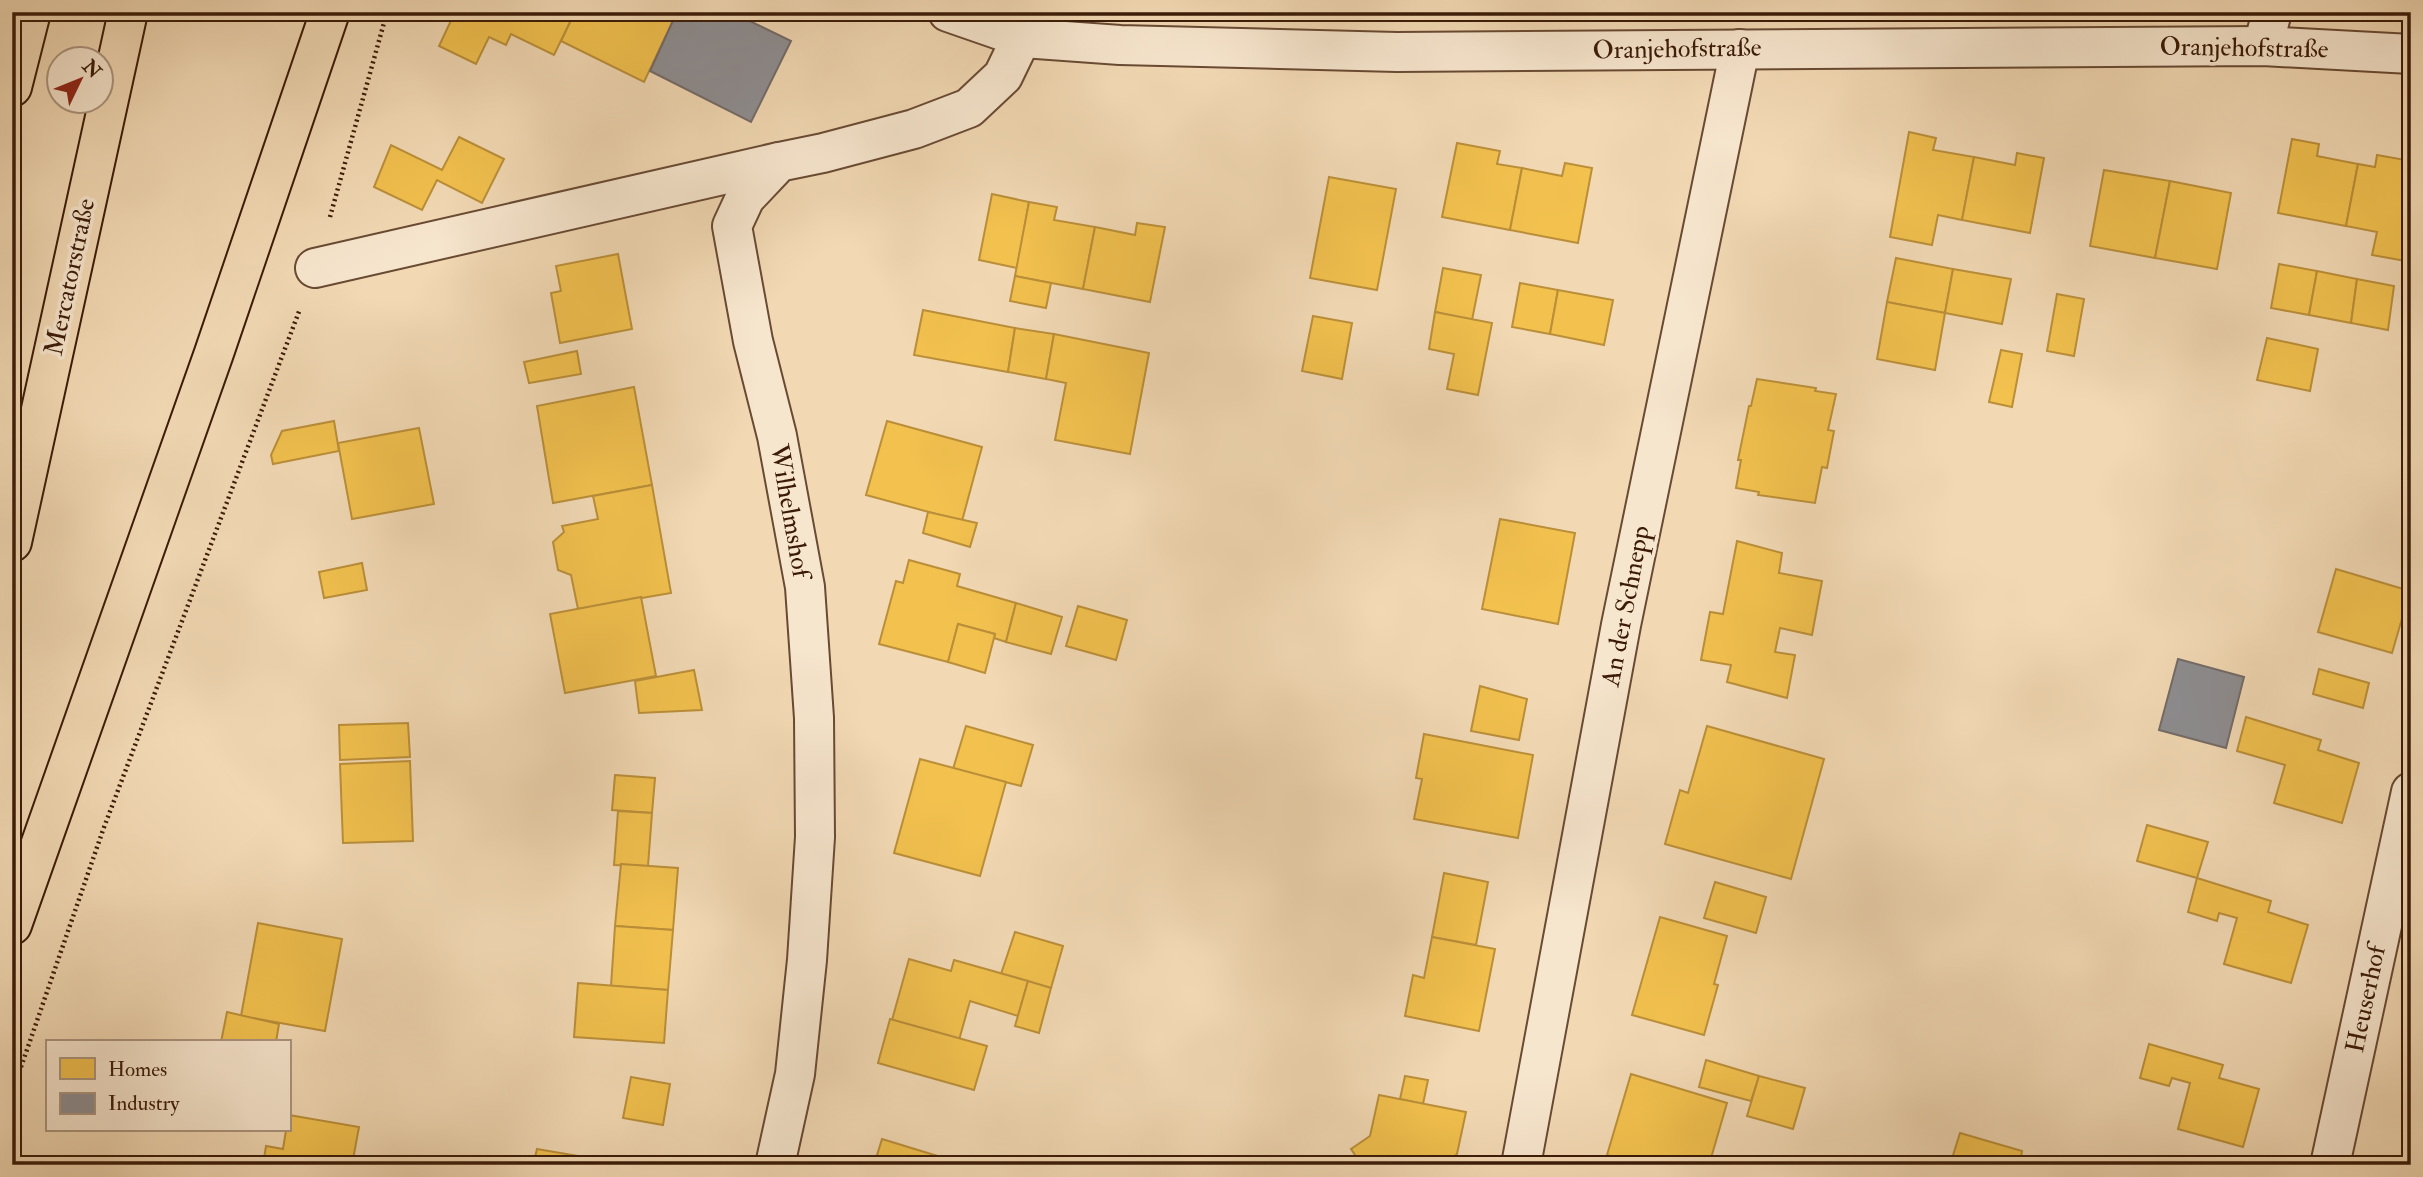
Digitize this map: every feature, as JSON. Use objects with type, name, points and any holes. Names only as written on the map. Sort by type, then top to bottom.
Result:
[{"type":"main road","points":[[12,87],[32,12]]},
{"type":"main road","name":"Mercatorstraße","points":[[12,542],[128,12]]},
{"type":"main road","points":[[12,925],[214,353],[330,12]]},
{"type":"street","name":"Oranjehofstraße","points":[[948,12],[1028,25],[1119,45],[1397,52],[1740,49],[2267,29],[2411,54]]},
{"type":"street","points":[[315,268],[914,129],[969,108],[1003,76],[1028,25]]},
{"type":"street","name":"An der Schnepp","points":[[1521,1165],[1621,625],[1740,49]]},
{"type":"street","name":"Wilhelmshof","points":[[775,1165],[795,1074],[807,960],[815,837],[814,718],[805,587],[777,436],[753,341],[732,226],[745,198],[779,162]]},
{"type":"street","name":"Heuserhof","points":[[2330,1165],[2411,792]]},
{"type":"path","points":[[12,1093],[103,830],[315,268],[387,12]]},
{"type":"building: Homes","points":[[455,12],[575,12],[554,55],[511,34],[506,45],[489,37],[476,64],[439,46]]},
{"type":"building: Homes","points":[[575,12],[677,12],[644,82],[561,41]]},
{"type":"building: Homes","points":[[1909,132],[1936,138],[1933,150],[1974,157],[1962,220],[1938,215],[1932,245],[1890,237]]},
{"type":"building: Homes","points":[[459,137],[504,159],[482,203],[437,180],[422,210],[374,187],[391,145],[442,170]]},
{"type":"building: Homes","points":[[2292,139],[2319,144],[2317,156],[2358,164],[2346,226],[2278,213]]},
{"type":"building: Homes","points":[[1457,143],[1500,151],[1497,164],[1522,168],[1510,230],[1442,217]]},
{"type":"building: Homes","points":[[2017,153],[2044,158],[2030,233],[1962,220],[1974,157],[2015,165]]},
{"type":"building: Homes","points":[[2377,155],[2411,161],[2411,262],[2372,255],[2377,232],[2346,226],[2358,164],[2375,167]]},
{"type":"building: Homes","points":[[1565,163],[1592,168],[1578,243],[1510,230],[1522,168],[1562,176]]},
{"type":"building: Homes","points":[[2104,170],[2170,181],[2155,258],[2090,246]]},
{"type":"building: Homes","points":[[1329,177],[1396,189],[1377,290],[1310,278]]},
{"type":"building: Homes","points":[[2170,181],[2231,193],[2217,269],[2155,258]]},
{"type":"building: Homes","points":[[992,194],[1029,202],[1017,268],[979,260]]},
{"type":"building: Homes","points":[[1029,202],[1057,207],[1054,220],[1095,227],[1083,289],[1015,276]]},
{"type":"building: Homes","points":[[1137,223],[1165,227],[1150,302],[1083,289],[1095,227],[1135,235]]},
{"type":"building: Homes","points":[[618,254],[632,329],[560,343],[551,293],[561,291],[556,266]]},
{"type":"building: Homes","points":[[1896,258],[1953,269],[1945,313],[1887,302]]},
{"type":"building: Homes","points":[[2279,264],[2317,271],[2309,315],[2271,308]]},
{"type":"building: Homes","points":[[1443,268],[1481,275],[1472,320],[1435,312]]},
{"type":"building: Homes","points":[[1953,269],[2011,279],[2002,324],[1945,313]]},
{"type":"building: Homes","points":[[2317,271],[2357,279],[2351,323],[2309,315]]},
{"type":"building: Homes","points":[[1015,276],[1051,283],[1046,308],[1010,301]]},
{"type":"building: Homes","points":[[2357,279],[2394,286],[2388,330],[2351,323]]},
{"type":"building: Homes","points":[[1520,283],[1558,290],[1550,334],[1512,327]]},
{"type":"building: Homes","points":[[1558,290],[1613,300],[1604,345],[1550,334]]},
{"type":"building: Homes","points":[[2057,294],[2084,299],[2074,356],[2047,351]]},
{"type":"building: Homes","points":[[1887,302],[1945,313],[1935,370],[1877,359]]},
{"type":"building: Homes","points":[[923,310],[1015,328],[1008,372],[914,355]]},
{"type":"building: Homes","points":[[1435,312],[1492,323],[1478,395],[1447,389],[1454,354],[1429,349]]},
{"type":"building: Homes","points":[[1313,316],[1352,323],[1342,379],[1302,371]]},
{"type":"building: Homes","points":[[1015,328],[1054,334],[1046,379],[1008,372]]},
{"type":"building: Homes","points":[[1054,334],[1149,353],[1130,454],[1055,440],[1066,383],[1046,379]]},
{"type":"building: Homes","points":[[2267,338],[2318,349],[2310,391],[2257,380]]},
{"type":"building: Homes","points":[[2001,350],[2022,354],[2012,407],[1989,402]]},
{"type":"building: Homes","points":[[577,351],[581,374],[529,383],[524,362]]},
{"type":"building: Homes","points":[[1757,379],[1816,388],[1815,391],[1836,394],[1828,430],[1834,431],[1827,468],[1822,467],[1815,503],[1758,495],[1759,492],[1736,488],[1741,460],[1738,460]]},
{"type":"building: Homes","points":[[634,387],[652,485],[553,503],[537,406]]},
{"type":"building: Homes","points":[[334,421],[339,451],[273,464],[271,455],[282,431]]},
{"type":"building: Homes","points":[[887,421],[982,447],[962,521],[866,495]]},
{"type":"building: Homes","points":[[419,428],[434,504],[352,519],[338,443]]},
{"type":"building: Homes","points":[[652,485],[671,593],[578,609],[571,575],[558,570],[553,542],[564,532],[562,526],[598,519],[593,496]]},
{"type":"building: Homes","points":[[928,512],[977,523],[970,547],[923,533]]},
{"type":"building: Homes","points":[[1500,519],[1575,533],[1558,624],[1482,609]]},
{"type":"building: Homes","points":[[1737,541],[1782,553],[1779,573],[1822,581],[1812,635],[1780,628],[1775,652],[1795,655],[1787,698],[1727,682],[1731,665],[1701,660],[1710,612],[1723,614]]},
{"type":"building: Homes","points":[[909,560],[960,574],[957,586],[1016,603],[1006,642],[994,638],[995,634],[958,624],[948,662],[879,644],[896,581],[903,583]]},
{"type":"building: Homes","points":[[362,563],[367,590],[324,598],[319,572]]},
{"type":"building: Homes","points":[[2336,569],[2410,591],[2392,653],[2318,632]]},
{"type":"building: Homes","points":[[641,597],[656,676],[565,693],[550,614]]},
{"type":"building: Homes","points":[[1016,603],[1062,617],[1051,654],[1006,642]]},
{"type":"building: Homes","points":[[1078,606],[1127,620],[1116,660],[1066,646]]},
{"type":"building: Homes","points":[[958,624],[995,634],[985,673],[948,662]]},
{"type":"building: Homes","points":[[2319,669],[2369,683],[2363,708],[2313,694]]},
{"type":"building: Homes","points":[[694,670],[702,710],[639,713],[635,681]]},
{"type":"building: Homes","points":[[1480,686],[1527,699],[1519,740],[1471,731]]},
{"type":"building: Homes","points":[[2246,717],[2321,740],[2318,750],[2359,763],[2342,823],[2274,803],[2285,765],[2237,751]]},
{"type":"building: Homes","points":[[408,723],[410,757],[340,760],[339,725]]},
{"type":"building: Homes","points":[[966,726],[1033,745],[1021,786],[953,769]]},
{"type":"building: Homes","points":[[1707,726],[1824,759],[1791,879],[1665,844],[1680,790],[1688,793]]},
{"type":"building: Homes","points":[[1424,734],[1533,755],[1518,838],[1414,819],[1422,779],[1416,778]]},
{"type":"building: Homes","points":[[920,759],[1006,782],[980,876],[894,853]]},
{"type":"building: Homes","points":[[410,761],[413,841],[343,843],[340,764]]},
{"type":"building: Homes","points":[[615,775],[655,778],[652,813],[612,810]]},
{"type":"building: Homes","points":[[618,811],[652,813],[648,866],[614,865]]},
{"type":"building: Homes","points":[[2147,825],[2208,842],[2197,878],[2137,861]]},
{"type":"building: Homes","points":[[621,864],[678,868],[673,930],[615,926]]},
{"type":"building: Homes","points":[[1444,873],[1488,882],[1476,945],[1432,937]]},
{"type":"building: Homes","points":[[2197,878],[2271,901],[2268,912],[2308,925],[2291,983],[2224,964],[2237,918],[2219,913],[2217,921],[2188,912]]},
{"type":"building: Homes","points":[[1715,882],[1766,897],[1756,933],[1704,918]]},
{"type":"building: Homes","points":[[1660,917],[1727,936],[1714,984],[1718,985],[1704,1035],[1632,1015]]},
{"type":"building: Homes","points":[[258,923],[342,939],[325,1031],[241,1016]]},
{"type":"building: Homes","points":[[615,926],[673,930],[668,990],[611,986]]},
{"type":"building: Homes","points":[[1015,932],[1063,946],[1051,988],[1001,974]]},
{"type":"building: Homes","points":[[1432,937],[1495,949],[1479,1031],[1405,1016],[1413,975],[1424,978]]},
{"type":"building: Homes","points":[[909,959],[951,971],[954,960],[1028,981],[1018,1016],[970,1001],[959,1040],[892,1020]]},
{"type":"building: Homes","points":[[1028,981],[1051,988],[1039,1033],[1015,1026]]},
{"type":"building: Homes","points":[[578,983],[668,990],[664,1043],[574,1037]]},
{"type":"building: Homes","points":[[227,1012],[279,1024],[276,1040],[221,1040]]},
{"type":"building: Homes","points":[[890,1019],[987,1046],[974,1090],[878,1063]]},
{"type":"building: Homes","points":[[2149,1044],[2223,1065],[2219,1078],[2259,1089],[2243,1147],[2178,1129],[2190,1083],[2172,1078],[2169,1086],[2140,1078]]},
{"type":"building: Homes","points":[[1706,1060],[1759,1076],[1751,1101],[1699,1087]]},
{"type":"building: Homes","points":[[1631,1074],[1727,1103],[1709,1165],[1641,1165],[1607,1155]]},
{"type":"building: Homes","points":[[1405,1076],[1428,1080],[1423,1104],[1400,1099]]},
{"type":"building: Homes","points":[[1759,1076],[1805,1088],[1793,1129],[1747,1116]]},
{"type":"building: Homes","points":[[631,1077],[670,1084],[663,1125],[623,1118]]},
{"type":"building: Homes","points":[[1379,1095],[1466,1112],[1457,1154],[1443,1165],[1362,1165],[1351,1149],[1370,1136]]},
{"type":"building: Homes","points":[[290,1115],[359,1127],[352,1165],[263,1165],[266,1146],[283,1149],[286,1132],[290,1132]]},
{"type":"building: Homes","points":[[1960,1133],[2022,1151],[2020,1165],[1950,1165]]},
{"type":"building: Homes","points":[[882,1139],[967,1165],[874,1165]]},
{"type":"building: Homes","points":[[537,1149],[596,1159],[594,1165],[533,1165]]},
{"type":"building: Industry","points":[[677,12],[731,12],[791,41],[751,122],[650,71]]},
{"type":"building: Industry","points":[[2178,659],[2244,677],[2226,748],[2159,730]]}]
